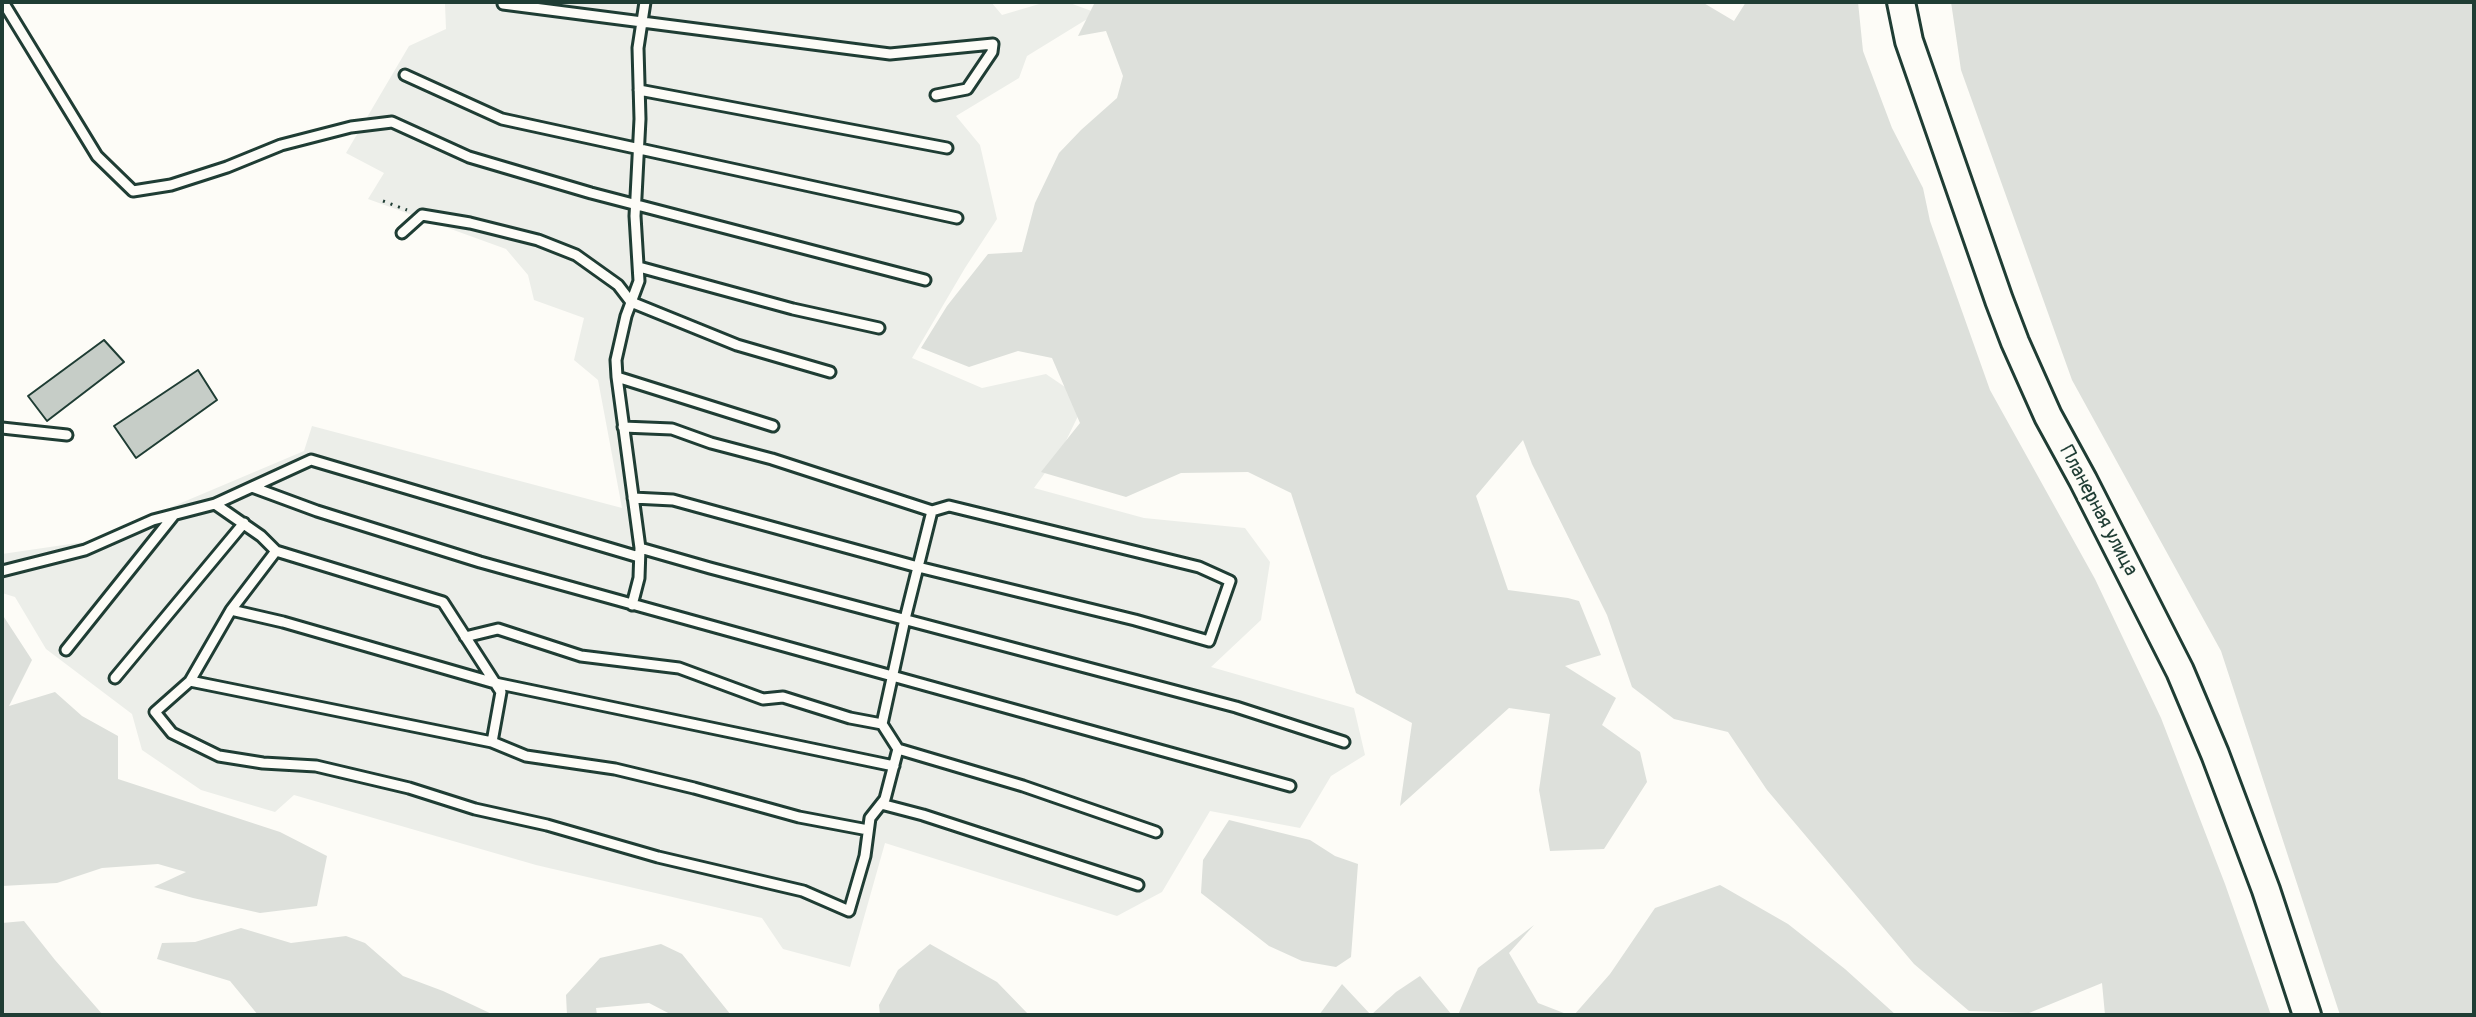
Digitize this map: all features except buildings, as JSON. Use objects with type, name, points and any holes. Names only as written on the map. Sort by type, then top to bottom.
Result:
[{"type":"main road","name":"Планерная улица","points":[[1901,2],[1909,41],[2015,342],[2048,416],[2180,671],[2266,890],[2307,1015]]},
{"type":"lane","points":[[3,2],[97,156],[133,191],[171,185],[281,145],[351,127],[392,122],[469,157],[636,206],[925,280]]},
{"type":"lane","points":[[632,605],[639,578],[640,552],[616,360],[626,316],[639,281],[636,206],[638,48],[645,2]]},
{"type":"lane","points":[[503,4],[890,54],[993,44],[992,52],[967,89],[936,95]]},
{"type":"lane","points":[[405,75],[502,119],[957,218]]},
{"type":"lane","points":[[639,90],[947,148]]},
{"type":"lane","points":[[402,233],[422,215],[538,240],[576,255],[618,285],[631,302],[737,345],[830,372]]},
{"type":"lane","points":[[639,267],[793,309],[879,328]]},
{"type":"lane","points":[[617,377],[773,426]]},
{"type":"lane","points":[[623,427],[672,429],[932,511],[949,506],[1199,567],[1230,581],[1209,641],[918,567],[673,500],[633,498]]},
{"type":"lane","points":[[2,428],[67,435]]},
{"type":"lane","points":[[2,571],[85,550],[153,520],[215,504],[311,460],[640,552],[1236,707],[1344,742]]},
{"type":"lane","points":[[252,487],[317,511],[480,562],[1290,786]]},
{"type":"lane","points":[[215,504],[261,536],[276,551],[443,602],[501,692],[492,742]]},
{"type":"lane","points":[[932,511],[882,724],[898,749],[1023,786],[1156,832]]},
{"type":"lane","points":[[66,650],[175,514]]},
{"type":"lane","points":[[115,678],[244,523]]},
{"type":"lane","points":[[276,551],[231,610],[190,681],[155,712],[172,733],[219,756],[263,763],[316,766],[409,788],[475,809],[803,891],[849,911],[865,856],[870,818],[885,799],[898,749]]},
{"type":"lane","points":[[231,610],[495,683],[894,766]]},
{"type":"lane","points":[[465,637],[498,629],[581,656],[679,668],[763,699],[783,697],[850,718],[882,724]]},
{"type":"lane","points":[[190,681],[492,742],[526,756],[615,769],[799,817],[868,830]]},
{"type":"lane","points":[[881,804],[1138,885]]},
{"type":"path","points":[[383,201],[422,215]]},
{"type":"shaded area","points":[[442,2],[991,2],[1002,15],[1046,2],[1067,2],[1097,13],[1027,56],[1019,78],[956,116],[980,145],[997,219],[912,358],[982,388],[1046,374],[1065,387],[1079,414],[1061,451],[1034,488],[1144,518],[1245,528],[1270,562],[1261,620],[1211,667],[1354,708],[1365,755],[1331,776],[1300,828],[1210,811],[1162,892],[1117,916],[885,843],[850,967],[783,949],[762,918],[536,865],[294,795],[275,812],[201,790],[142,750],[132,714],[46,649],[15,597],[2,593],[2,554],[91,541],[304,451],[312,426],[622,508],[598,380],[574,360],[584,318],[534,300],[528,275],[506,249],[368,199],[384,173],[346,153],[409,46],[446,29],[445,4]]},
{"type":"shaded area","points":[[1095,2],[1702,2],[1734,21],[1746,2],[1858,2],[1863,51],[1892,128],[1923,188],[1930,221],[1990,390],[2095,579],[2161,718],[2271,1015],[2105,1015],[2102,983],[2029,1013],[1969,1011],[1914,964],[1767,790],[1728,732],[1674,719],[1632,687],[1607,615],[1523,440],[1476,496],[1508,590],[1579,601],[1601,655],[1565,666],[1616,698],[1602,725],[1640,752],[1647,782],[1604,849],[1550,851],[1539,790],[1550,714],[1509,708],[1400,806],[1412,723],[1356,693],[1291,493],[1248,472],[1181,473],[1126,497],[1041,472],[1080,423],[1052,358],[1018,351],[969,367],[921,348],[947,306],[988,254],[1022,252],[1035,203],[1059,153],[1117,98],[1123,76],[1106,31],[1078,36]]},
{"type":"shaded area","points":[[1951,2],[2474,2],[2474,1015],[2340,1015],[2221,651],[2072,380],[1961,70]]},
{"type":"shaded area","points":[[2,614],[32,660],[9,706],[55,692],[82,716],[118,736],[118,779],[280,832],[327,856],[317,906],[260,913],[193,898],[154,887],[186,872],[158,864],[102,868],[57,883],[2,886]]},
{"type":"shaded area","points":[[1229,820],[1310,840],[1335,856],[1358,864],[1351,957],[1336,967],[1302,961],[1269,946],[1201,893],[1203,860]]},
{"type":"shaded area","points":[[1720,885],[1788,924],[1896,1015],[1574,1015],[1610,974],[1655,908]]},
{"type":"shaded area","points":[[24,921],[103,1015],[2,1015],[2,923]]},
{"type":"shaded area","points":[[1534,925],[1509,953],[1538,1003],[1569,1015],[1458,1015],[1478,968]]},
{"type":"shaded area","points":[[241,928],[291,943],[346,936],[365,943],[403,976],[494,1015],[258,1015],[230,981],[157,959],[162,943],[195,942]]},
{"type":"shaded area","points":[[661,944],[682,954],[731,1015],[672,1015],[649,1003],[596,1008],[597,1015],[567,1015],[566,995],[600,958]]},
{"type":"shaded area","points":[[930,944],[997,982],[1029,1015],[880,1015],[879,1005],[898,970]]},
{"type":"shaded area","points":[[1420,976],[1452,1015],[1371,1015],[1396,992]]},
{"type":"shaded area","points":[[1342,984],[1371,1015],[1319,1015]]}]
